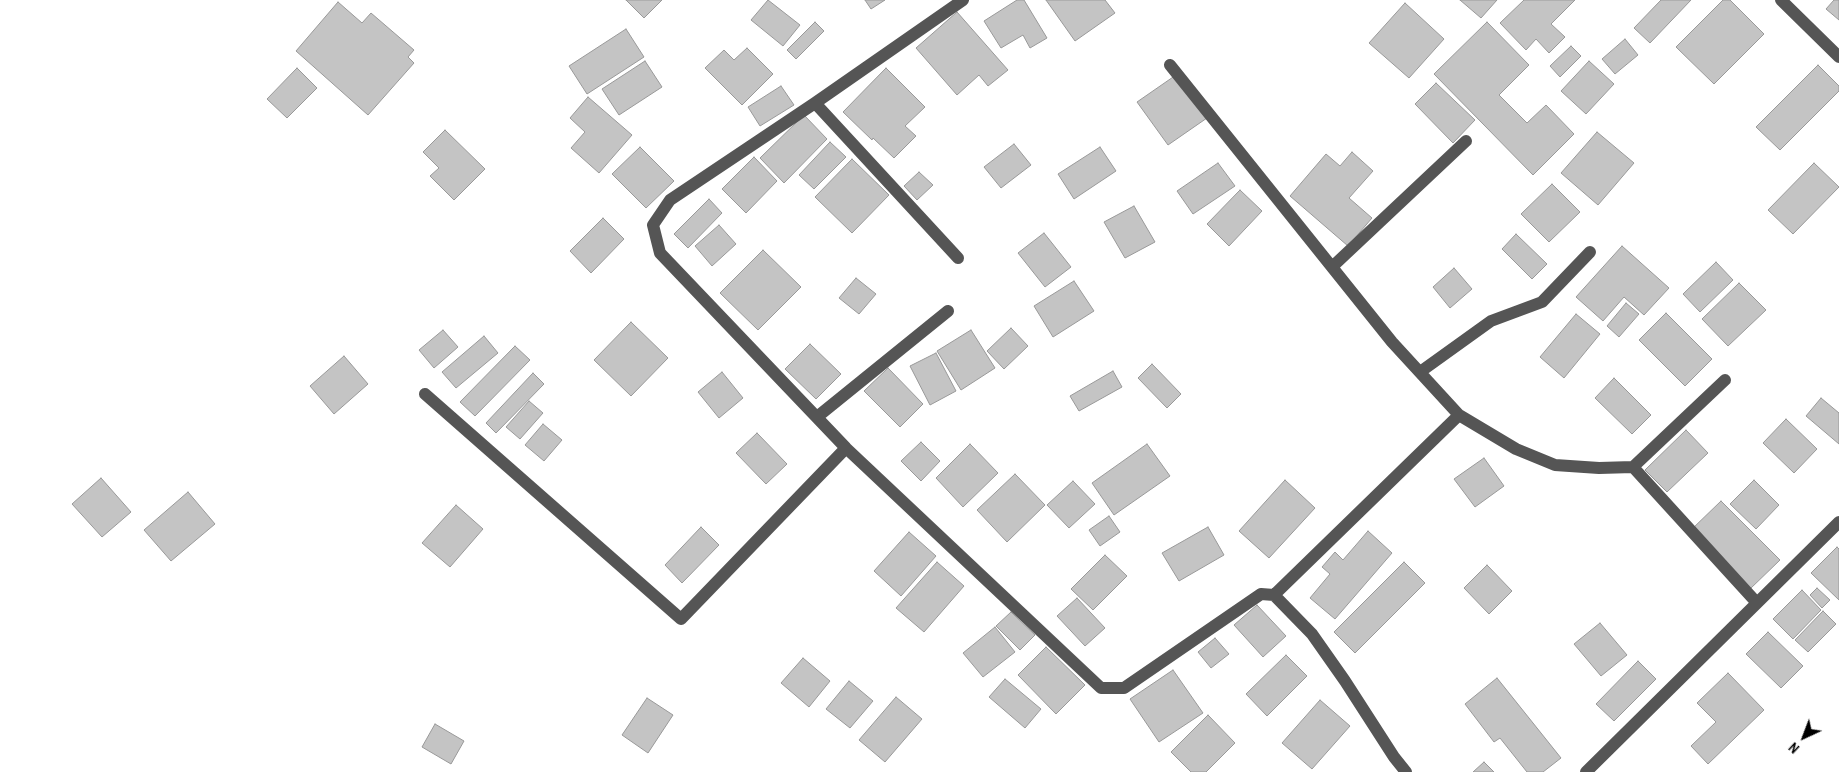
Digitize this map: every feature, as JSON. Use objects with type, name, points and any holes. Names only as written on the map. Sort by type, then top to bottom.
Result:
[{"type":"street","points":[[963,0],[815,103],[670,200],[653,225],[660,253],[846,448],[1101,688],[1124,688],[1261,594],[1274,595],[1312,634],[1406,772]]},
{"type":"street","points":[[1781,0],[1839,57]]},
{"type":"street","points":[[1170,65],[1392,342],[1459,415],[1516,449],[1555,465],[1599,468],[1634,466],[1725,380]]},
{"type":"street","points":[[815,103],[958,258]]},
{"type":"street","points":[[1332,267],[1466,141]]},
{"type":"street","points":[[1420,372],[1491,321],[1542,302],[1590,252]]},
{"type":"street","points":[[816,417],[948,311]]},
{"type":"street","points":[[425,394],[680,619],[846,448]]},
{"type":"street","points":[[1274,595],[1459,415]]},
{"type":"street","points":[[1634,466],[1757,603]]},
{"type":"street","points":[[1586,772],[1839,522]]},
{"type":"building","points":[[626,0],[662,0],[644,18]]},
{"type":"building","points":[[768,0],[800,25],[783,46],[751,20]]},
{"type":"building","points":[[865,0],[885,0],[871,9]]},
{"type":"building","points":[[1017,0],[1024,0],[1047,38],[1030,48],[1023,35],[1001,48],[984,21]]},
{"type":"building","points":[[1046,0],[1105,0],[1115,13],[1075,41]]},
{"type":"building","points":[[1460,0],[1497,0],[1481,18]]},
{"type":"building","points":[[1524,0],[1575,0],[1551,24],[1565,37],[1549,53],[1536,39],[1526,50],[1500,23]]},
{"type":"building","points":[[1661,0],[1691,0],[1650,43],[1634,28]]},
{"type":"building","points":[[1723,0],[1730,0],[1764,34],[1714,84],[1676,47]]},
{"type":"building","points":[[1834,0],[1839,0],[1839,20],[1826,9]]},
{"type":"building","points":[[338,2],[362,23],[371,13],[414,50],[408,57],[414,63],[368,115],[296,51]]},
{"type":"building","points":[[1405,3],[1444,39],[1409,78],[1369,43]]},
{"type":"building","points":[[957,12],[1008,70],[988,86],[979,75],[957,95],[916,48]]},
{"type":"building","points":[[815,22],[824,31],[796,59],[787,50]]},
{"type":"building","points":[[1487,22],[1529,65],[1499,95],[1527,123],[1546,105],[1574,134],[1533,175],[1434,74]]},
{"type":"building","points":[[626,29],[644,57],[587,94],[569,66]]},
{"type":"building","points":[[1625,39],[1638,55],[1615,74],[1602,59]]},
{"type":"building","points":[[1571,46],[1581,56],[1560,77],[1550,66]]},
{"type":"building","points":[[747,48],[773,74],[742,105],[705,68],[724,50],[734,60]]},
{"type":"building","points":[[645,61],[662,87],[619,115],[602,89]]},
{"type":"building","points":[[1589,61],[1614,84],[1586,114],[1561,91]]},
{"type":"building","points":[[1818,65],[1839,86],[1839,91],[1780,150],[1756,127]]},
{"type":"building","points":[[297,68],[317,88],[287,118],[267,99]]},
{"type":"building","points":[[886,68],[925,107],[905,126],[916,136],[894,158],[843,112]]},
{"type":"building","points":[[1176,75],[1207,118],[1168,145],[1137,102]]},
{"type":"building","points":[[1436,83],[1475,120],[1453,143],[1415,104]]},
{"type":"building","points":[[781,86],[794,105],[760,126],[748,107]]},
{"type":"building","points":[[588,97],[632,135],[599,173],[571,148],[585,132],[570,118]]},
{"type":"building","points":[[804,115],[827,139],[784,183],[760,158]]},
{"type":"building","points":[[445,130],[485,169],[454,200],[430,176],[439,168],[423,152]]},
{"type":"building","points":[[1597,132],[1634,163],[1598,205],[1561,173]]},
{"type":"building","points":[[830,142],[846,157],[814,189],[799,175]]},
{"type":"building","points":[[1014,144],[1031,165],[1001,188],[984,167]]},
{"type":"building","points":[[640,147],[674,181],[646,208],[612,174]]},
{"type":"building","points":[[1100,147],[1116,171],[1074,199],[1058,174]]},
{"type":"building","points":[[1352,152],[1373,171],[1349,198],[1372,218],[1348,246],[1290,196],[1326,154],[1340,166]]},
{"type":"building","points":[[754,157],[777,181],[746,213],[722,189]]},
{"type":"building","points":[[852,159],[889,195],[852,233],[815,197]]},
{"type":"building","points":[[1218,163],[1235,186],[1193,214],[1177,191]]},
{"type":"building","points":[[1814,163],[1839,187],[1793,234],[1768,210]]},
{"type":"building","points":[[919,172],[933,185],[917,200],[904,186]]},
{"type":"building","points":[[1552,184],[1580,212],[1549,242],[1521,214]]},
{"type":"building","points":[[1240,190],[1262,211],[1229,246],[1207,224]]},
{"type":"building","points":[[709,199],[722,213],[688,248],[674,234]]},
{"type":"building","points":[[1134,206],[1155,242],[1125,258],[1104,222]]},
{"type":"building","points":[[603,218],[624,239],[591,273],[570,251]]},
{"type":"building","points":[[719,225],[736,244],[712,266],[695,246]]},
{"type":"building","points":[[1044,233],[1071,267],[1045,287],[1018,253]]},
{"type":"building","points":[[1516,234],[1547,264],[1532,279],[1502,249]]},
{"type":"building","points":[[1622,246],[1669,288],[1644,315],[1624,297],[1603,321],[1576,297]]},
{"type":"building","points":[[763,250],[801,287],[758,330],[720,293]]},
{"type":"building","points":[[1716,262],[1733,280],[1700,312],[1683,294]]},
{"type":"building","points":[[1454,268],[1472,289],[1450,308],[1433,287]]},
{"type":"building","points":[[856,278],[876,294],[859,314],[839,298]]},
{"type":"building","points":[[1074,281],[1094,311],[1053,337],[1034,306]]},
{"type":"building","points":[[1739,283],[1766,310],[1728,346],[1702,319]]},
{"type":"building","points":[[1626,303],[1639,314],[1619,337],[1607,326]]},
{"type":"building","points":[[1666,313],[1712,359],[1685,386],[1639,340]]},
{"type":"building","points":[[1576,314],[1600,334],[1564,378],[1540,357]]},
{"type":"building","points":[[631,322],[668,358],[631,396],[594,360]]},
{"type":"building","points":[[1011,328],[1028,346],[1004,369],[987,351]]},
{"type":"building","points":[[443,330],[458,347],[434,368],[419,350]]},
{"type":"building","points":[[971,330],[995,368],[961,390],[937,351]]},
{"type":"building","points":[[484,336],[498,353],[456,388],[442,372]]},
{"type":"building","points":[[810,344],[841,374],[816,399],[785,369]]},
{"type":"building","points":[[515,346],[530,360],[475,416],[460,402]]},
{"type":"building","points":[[936,353],[956,391],[930,405],[910,366]]},
{"type":"building","points":[[344,356],[368,384],[334,414],[310,386]]},
{"type":"building","points":[[1152,364],[1181,394],[1167,408],[1138,378]]},
{"type":"building","points":[[888,368],[923,404],[900,427],[864,391]]},
{"type":"building","points":[[1113,371],[1122,387],[1079,411],[1070,396]]},
{"type":"building","points":[[722,372],[743,398],[719,418],[698,392]]},
{"type":"building","points":[[533,373],[544,384],[496,433],[486,423]]},
{"type":"building","points":[[1614,378],[1651,415],[1632,434],[1595,398]]},
{"type":"building","points":[[1821,398],[1839,413],[1839,444],[1806,416]]},
{"type":"building","points":[[529,401],[543,413],[520,439],[506,427]]},
{"type":"building","points":[[1786,419],[1817,449],[1794,473],[1763,443]]},
{"type":"building","points":[[543,424],[562,440],[544,461],[525,445]]},
{"type":"building","points":[[1686,430],[1708,453],[1667,492],[1645,470]]},
{"type":"building","points":[[757,433],[787,464],[766,484],[736,453]]},
{"type":"building","points":[[921,442],[940,461],[921,481],[901,461]]},
{"type":"building","points":[[970,444],[998,473],[963,507],[936,478]]},
{"type":"building","points":[[1147,444],[1170,476],[1114,515],[1092,483]]},
{"type":"building","points":[[1484,458],[1504,486],[1475,507],[1454,479]]},
{"type":"building","points":[[1015,474],[1045,505],[1007,542],[977,510]]},
{"type":"building","points":[[101,478],[131,512],[102,537],[72,504]]},
{"type":"building","points":[[1285,480],[1315,508],[1269,558],[1239,531]]},
{"type":"building","points":[[1754,480],[1779,505],[1756,529],[1730,504]]},
{"type":"building","points":[[1073,481],[1095,504],[1069,528],[1047,505]]},
{"type":"building","points":[[188,492],[215,524],[171,561],[144,530]]},
{"type":"building","points":[[1721,501],[1780,560],[1750,589],[1691,530]]},
{"type":"building","points":[[456,505],[483,529],[450,567],[422,543]]},
{"type":"building","points":[[1109,516],[1120,532],[1100,546],[1089,530]]},
{"type":"building","points":[[701,527],[719,545],[682,583],[665,565]]},
{"type":"building","points":[[1208,527],[1224,555],[1179,581],[1162,553]]},
{"type":"building","points":[[1368,531],[1392,553],[1335,619],[1310,598],[1330,574],[1322,567],[1335,552],[1343,560]]},
{"type":"building","points":[[909,532],[936,556],[901,596],[874,571]]},
{"type":"building","points":[[1837,547],[1839,549],[1839,600],[1811,573]]},
{"type":"building","points":[[1105,555],[1127,576],[1093,610],[1071,589]]},
{"type":"building","points":[[937,562],[964,586],[924,632],[896,608]]},
{"type":"building","points":[[1404,562],[1425,583],[1355,653],[1334,632]]},
{"type":"building","points":[[1487,565],[1512,591],[1489,614],[1464,588]]},
{"type":"building","points":[[1817,588],[1830,600],[1822,608],[1810,595]]},
{"type":"building","points":[[1802,590],[1821,610],[1793,639],[1773,619]]},
{"type":"building","points":[[1077,598],[1105,628],[1085,646],[1057,616]]},
{"type":"building","points":[[1257,605],[1286,636],[1263,657],[1234,625]]},
{"type":"building","points":[[1823,611],[1836,624],[1808,652],[1795,640]]},
{"type":"building","points":[[1011,612],[1035,635],[1020,650],[996,626]]},
{"type":"building","points":[[1600,623],[1627,655],[1601,676],[1574,644]]},
{"type":"building","points":[[995,627],[1015,652],[983,677],[963,653]]},
{"type":"building","points":[[1768,632],[1803,666],[1781,688],[1746,654]]},
{"type":"building","points":[[1215,638],[1229,654],[1211,668],[1198,652]]},
{"type":"building","points":[[1046,647],[1085,685],[1056,714],[1018,675]]},
{"type":"building","points":[[1286,655],[1307,676],[1267,716],[1246,694]]},
{"type":"building","points":[[803,658],[830,681],[809,707],[781,683]]},
{"type":"building","points":[[1638,661],[1656,679],[1614,721],[1596,704]]},
{"type":"building","points":[[1173,670],[1203,713],[1159,742],[1130,699]]},
{"type":"building","points":[[1728,673],[1764,710],[1708,764],[1691,746],[1716,722],[1697,703]]},
{"type":"building","points":[[1497,678],[1561,758],[1543,772],[1527,772],[1500,738],[1494,742],[1465,704]]},
{"type":"building","points":[[1005,679],[1041,709],[1025,728],[989,697]]},
{"type":"building","points":[[849,681],[873,701],[850,728],[826,709]]},
{"type":"building","points":[[896,697],[922,719],[885,762],[859,740]]},
{"type":"building","points":[[647,698],[673,715],[648,753],[622,735]]},
{"type":"building","points":[[1320,700],[1350,726],[1312,769],[1282,743]]},
{"type":"building","points":[[1208,715],[1235,743],[1206,772],[1191,772],[1171,752]]},
{"type":"building","points":[[435,724],[464,741],[451,764],[422,747]]},
{"type":"building","points":[[1484,762],[1494,772],[1473,772]]}]
